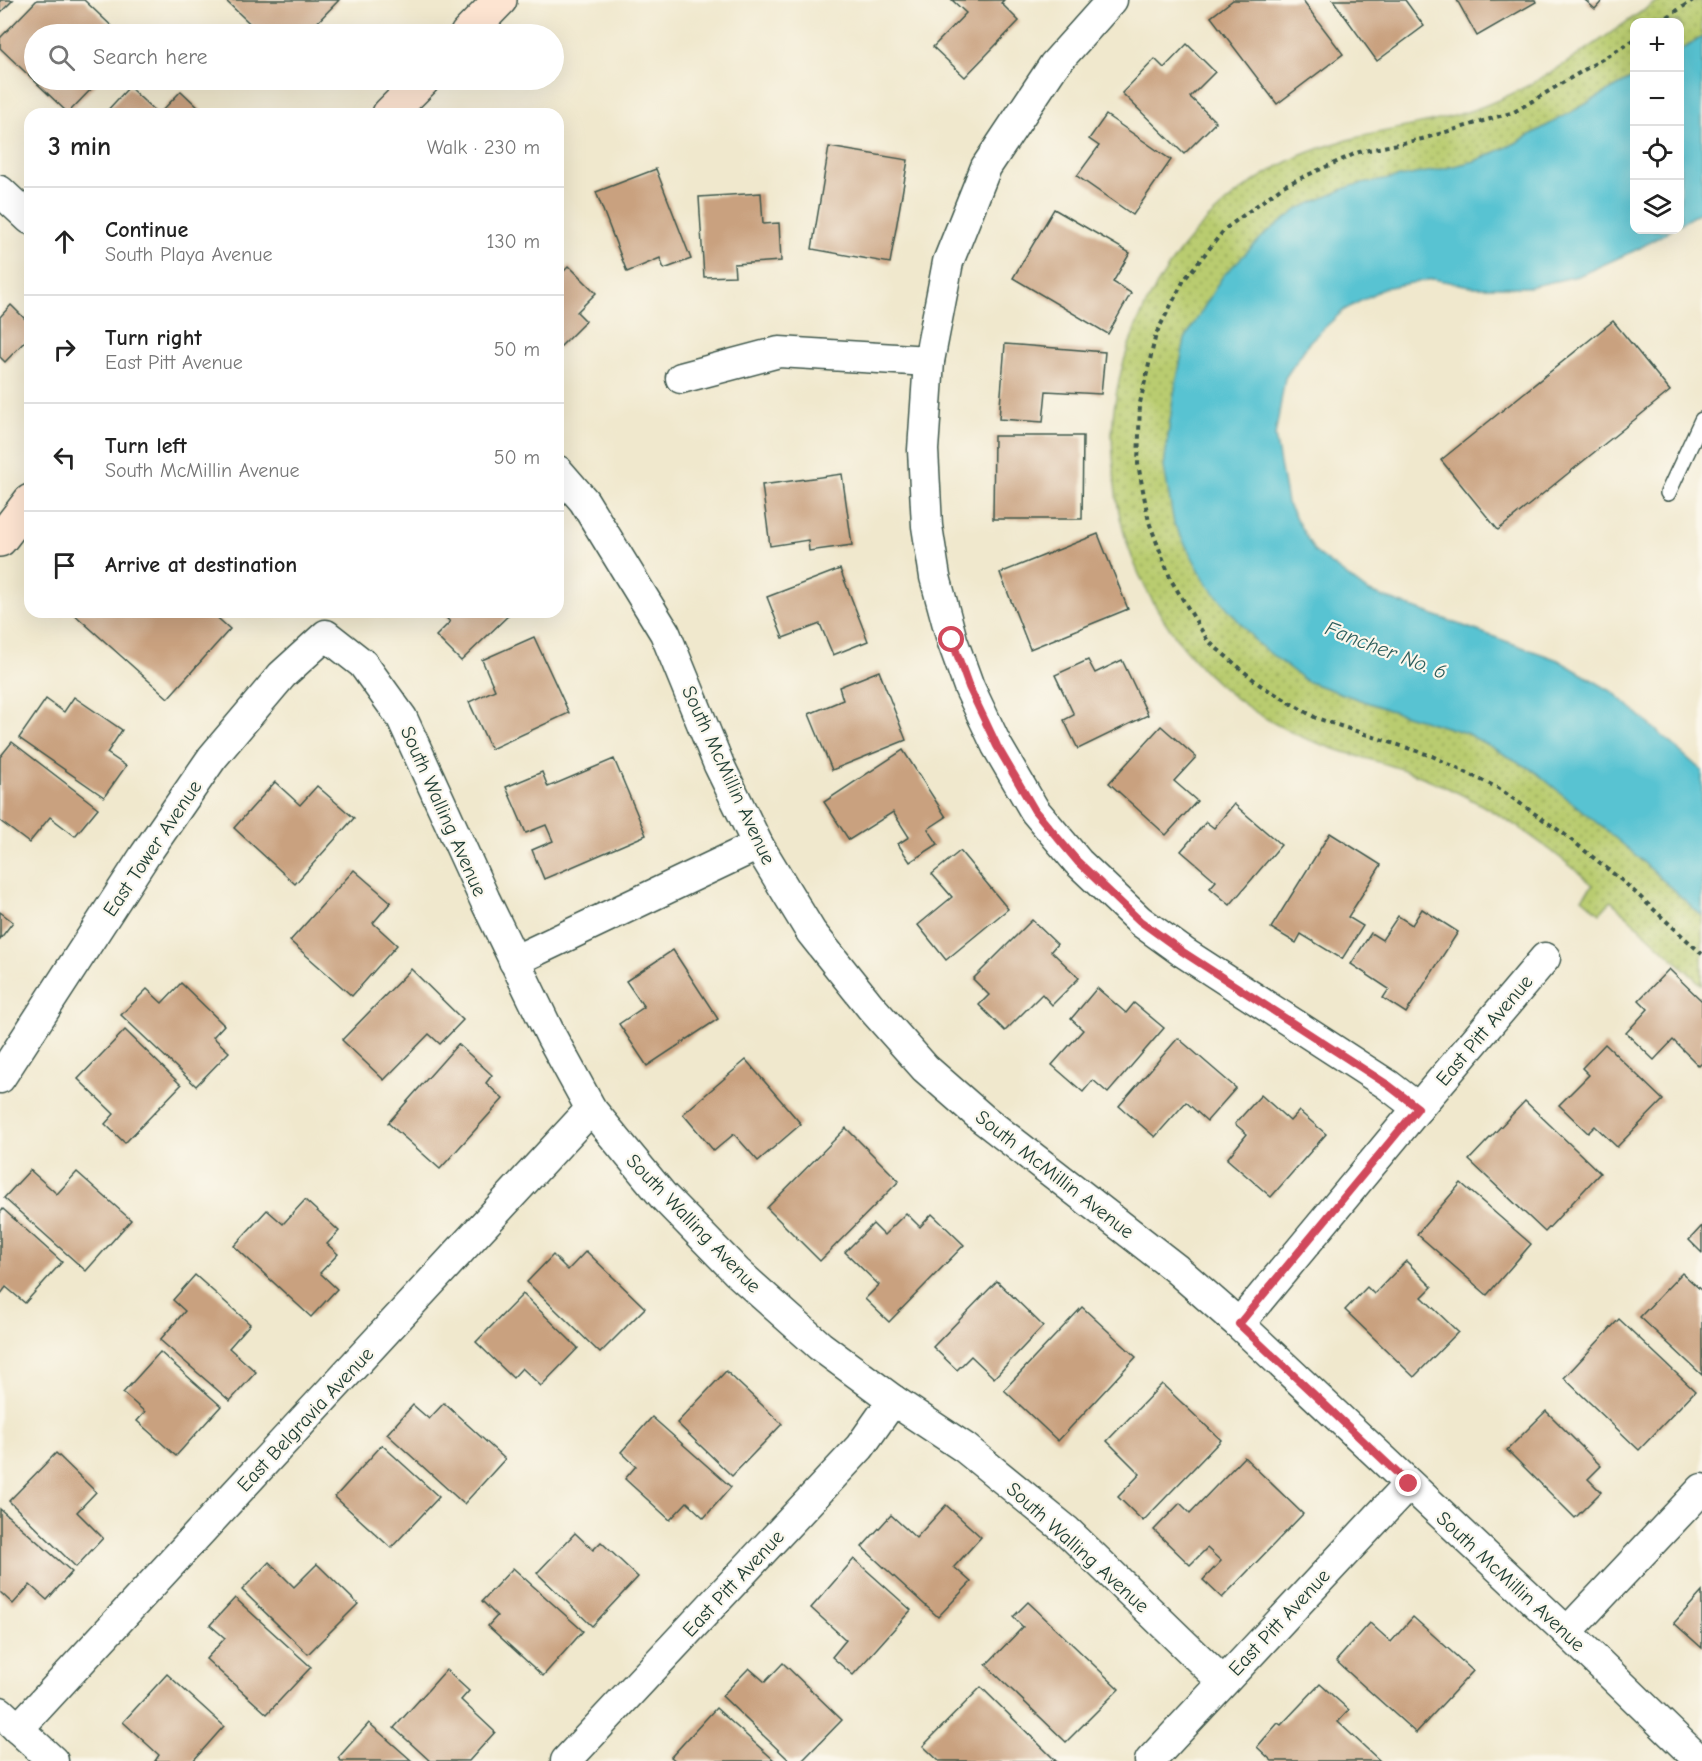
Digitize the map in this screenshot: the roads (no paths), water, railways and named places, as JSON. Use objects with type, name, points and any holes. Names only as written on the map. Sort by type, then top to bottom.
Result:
[{"type":"street","points":[[476,24],[500,0]]},
{"type":"street","points":[[1112,0],[1054,65],[986,167],[948,262],[929,361],[923,450],[927,526],[935,577],[952,640],[969,687],[997,746],[1035,811],[1078,862],[1140,921],[1183,952],[1388,1085],[1418,1108]]},
{"type":"street","points":[[395,108],[413,90]]},
{"type":"street","points":[[0,191],[24,213]]},
{"type":"street","points":[[681,378],[779,352],[929,361]]},
{"type":"street","name":"South McMillin Avenue","points":[[564,478],[584,501],[664,633],[719,765],[758,845],[811,932],[870,1006],[925,1068],[982,1118],[1175,1268],[1239,1324],[1567,1632],[1700,1761]]},
{"type":"street","points":[[0,540],[24,509]]},
{"type":"street","name":"South Walling Avenue","points":[[326,635],[363,664],[402,718],[551,1036],[591,1109],[663,1196],[737,1272],[820,1346],[893,1400],[965,1448],[1067,1531],[1223,1682]]},
{"type":"street","name":"East Tower Avenue","points":[[0,1078],[145,855],[212,758],[282,675],[326,635]]},
{"type":"street","points":[[514,961],[758,845]]},
{"type":"street","name":"East Pitt Avenue","points":[[1239,1324],[1545,958]]},
{"type":"street","name":"East Belgravia Avenue","points":[[9,1720],[591,1109]]},
{"type":"street","name":"East Pitt Avenue","points":[[566,1761],[860,1447],[893,1400]]},
{"type":"street","name":"East Pitt Avenue","points":[[1150,1761],[1409,1484]]},
{"type":"street","points":[[1567,1632],[1702,1489]]},
{"type":"street","points":[[9,1720],[53,1761]]},
{"type":"lane","points":[[1668,493],[1702,420]]},
{"type":"water","points":[[1702,37],[1702,211],[1684,222],[1684,72],[1684,48]]},
{"type":"water","name":"Fancher No. 6","points":[[1630,79],[1630,234],[1664,234],[1638,249],[1578,276],[1529,287],[1475,287],[1433,279],[1384,288],[1344,310],[1310,341],[1285,378],[1275,436],[1287,503],[1315,552],[1367,591],[1558,660],[1613,692],[1702,771],[1702,916],[1631,851],[1533,770],[1466,733],[1389,710],[1306,681],[1258,644],[1207,584],[1174,524],[1164,467],[1173,399],[1185,339],[1222,277],[1265,234],[1300,208],[1351,186],[1475,161],[1514,144]]}]
